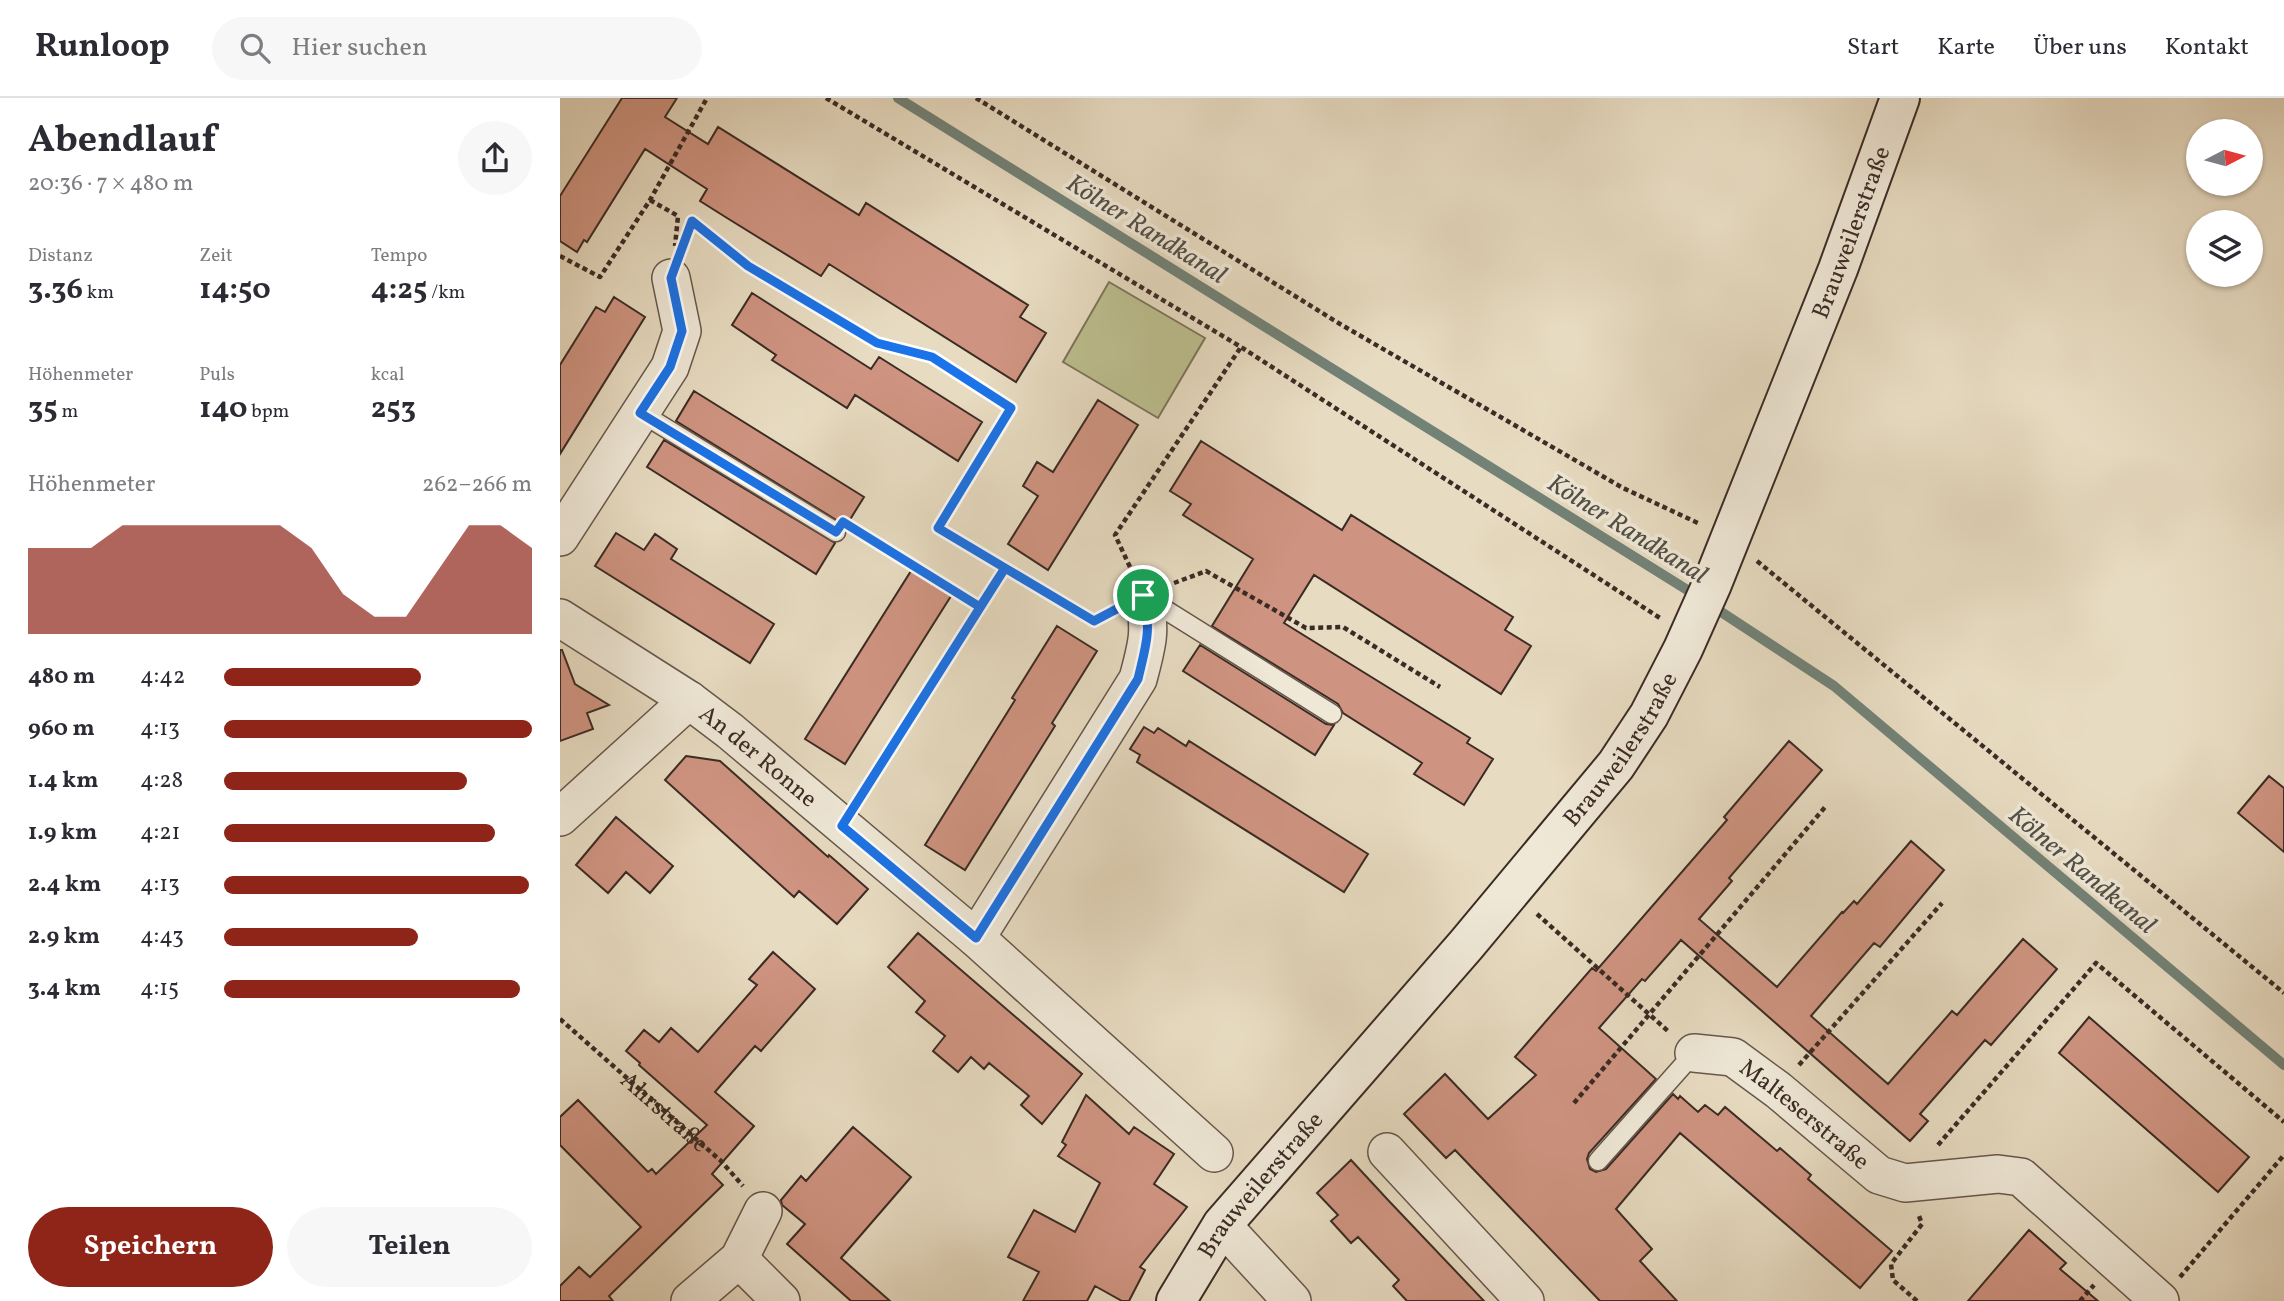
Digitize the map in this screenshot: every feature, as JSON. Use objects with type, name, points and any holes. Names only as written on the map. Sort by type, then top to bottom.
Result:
[{"type":"street","name":"Brauweilerstraße","points":[[1176,1301],[1222,1224],[1466,946],[1616,765],[1648,715],[1680,621],[1712,584],[1838,270],[1899,98]]},
{"type":"street","points":[[560,537],[670,367],[682,331],[671,278]]},
{"type":"street","points":[[976,938],[1138,679],[1148,639],[1149,617],[1143,595]]},
{"type":"street","name":"An der Ronne","points":[[560,618],[689,700],[730,732],[976,938],[1214,1153]]},
{"type":"street","points":[[560,817],[689,700]]},
{"type":"street","name":"Malteserstraße","points":[[1693,1053],[1733,1057],[1778,1090],[1879,1175],[1905,1183],[1998,1174],[2021,1177],[2159,1301]]},
{"type":"street","points":[[1387,1152],[1525,1301]]},
{"type":"street","points":[[690,1301],[740,1259],[764,1212]]},
{"type":"street","points":[[1222,1224],[1292,1301]]},
{"type":"street","points":[[740,1259],[781,1301]]},
{"type":"lane","points":[[640,413],[836,532]]},
{"type":"lane","points":[[1143,595],[1332,714]]},
{"type":"lane","points":[[1598,1161],[1693,1053]]},
{"type":"path","points":[[560,256],[600,277],[650,200],[707,98]]},
{"type":"path","points":[[826,98],[1241,347],[1680,621]]},
{"type":"path","points":[[976,98],[1340,324],[1623,488],[1730,539],[2284,993]]},
{"type":"path","points":[[650,200],[678,216],[671,278]]},
{"type":"path","points":[[671,278],[692,221],[748,266],[877,343],[932,357],[1011,408],[938,528],[1094,621],[1143,595],[1206,571],[1306,628],[1342,627],[1440,687]]},
{"type":"path","points":[[1143,595],[1115,535],[1241,347]]},
{"type":"path","points":[[836,532],[843,522],[980,607]]},
{"type":"path","points":[[842,826],[1005,568]]},
{"type":"path","points":[[1574,1103],[1826,806]]},
{"type":"path","points":[[1778,1090],[1942,903]]},
{"type":"path","points":[[1543,919],[1693,1053]]},
{"type":"path","points":[[1916,1301],[1893,1280],[1891,1264],[1922,1224],[1905,1183],[2096,963],[2284,1122]]},
{"type":"path","name":"Ahrstraße","points":[[560,1019],[721,1161],[764,1212]]},
{"type":"path","points":[[2159,1301],[2284,1155]]},
{"type":"green space","points":[[1109,282],[1205,338],[1158,418],[1063,362]]},
{"type":"building","points":[[622,98],[677,98],[665,117],[708,144],[718,127],[859,215],[866,203],[1028,305],[1020,317],[1046,333],[1016,382],[829,264],[821,276],[727,218],[700,201],[707,189],[645,149],[587,242],[584,240],[577,252],[560,241],[560,196]]},
{"type":"building","points":[[752,293],[871,369],[879,357],[982,422],[958,461],[855,395],[847,408],[772,360],[776,355],[732,325]]},
{"type":"building","points":[[614,297],[645,317],[560,454],[560,365],[596,307],[605,312]]},
{"type":"building","points":[[694,391],[864,497],[846,526],[676,421]]},
{"type":"building","points":[[1098,400],[1138,425],[1048,570],[1008,544],[1038,496],[1023,486],[1037,462],[1053,472]]},
{"type":"building","points":[[664,440],[835,543],[816,574],[647,467]]},
{"type":"building","points":[[1201,441],[1342,530],[1351,515],[1513,617],[1505,630],[1531,646],[1501,694],[1314,575],[1284,623],[1470,738],[1467,743],[1493,759],[1464,805],[1414,774],[1422,763],[1343,713],[1338,704],[1212,626],[1253,559],[1183,515],[1191,504],[1170,491]]},
{"type":"building","points":[[616,533],[644,550],[655,534],[677,549],[671,559],[774,624],[750,663],[595,566]]},
{"type":"building","points":[[911,571],[951,596],[845,764],[805,739]]},
{"type":"building","points":[[1057,626],[1097,651],[1052,723],[1055,726],[965,870],[925,845],[1015,700],[1012,698]]},
{"type":"building","points":[[1200,645],[1326,724],[1334,725],[1315,755],[1183,671]]},
{"type":"building","points":[[560,650],[575,684],[609,705],[587,713],[593,729],[560,741]]},
{"type":"building","points":[[1144,727],[1154,733],[1158,728],[1186,746],[1189,741],[1368,854],[1344,892],[1137,762],[1140,755],[1130,749]]},
{"type":"building","points":[[1789,741],[1822,770],[1729,878],[1732,881],[1699,919],[1777,987],[1842,912],[1854,901],[1857,904],[1911,841],[1944,870],[1880,947],[1874,943],[1811,1016],[1888,1084],[1952,1011],[1957,1015],[2023,939],[2057,969],[1991,1045],[1985,1040],[1920,1114],[1928,1121],[1910,1141],[1681,940],[1599,1028],[1656,1079],[1589,1153],[1587,1159],[1590,1169],[1596,1172],[1606,1169],[1673,1094],[1678,1099],[1680,1096],[1698,1112],[1705,1105],[1718,1115],[1725,1107],[1777,1151],[1780,1148],[1811,1175],[1808,1179],[1892,1251],[1860,1288],[1680,1133],[1616,1209],[1652,1249],[1640,1261],[1677,1301],[1600,1301],[1455,1150],[1446,1158],[1404,1114],[1445,1074],[1488,1119],[1536,1075],[1515,1057],[1592,968],[1596,971],[1727,820],[1724,817]]},
{"type":"building","points":[[686,756],[720,761],[868,889],[837,924],[799,891],[794,897],[665,780]]},
{"type":"building","points":[[2269,776],[2284,788],[2284,852],[2238,813]]},
{"type":"building","points":[[616,817],[673,866],[650,893],[626,872],[608,893],[576,865]]},
{"type":"building","points":[[918,933],[1082,1074],[1042,1124],[1021,1105],[1029,1096],[989,1063],[984,1069],[971,1057],[958,1072],[933,1051],[945,1036],[916,1012],[925,1001],[888,967]]},
{"type":"building","points":[[773,952],[815,989],[761,1051],[755,1046],[715,1092],[754,1126],[712,1174],[723,1185],[609,1296],[613,1301],[560,1301],[560,1286],[579,1267],[590,1277],[641,1227],[560,1145],[560,1117],[578,1100],[648,1172],[652,1169],[656,1174],[707,1125],[626,1051],[644,1030],[659,1042],[671,1028],[698,1052],[757,985],[749,979]]},
{"type":"building","points":[[2089,1017],[2249,1157],[2218,1192],[2059,1053]]},
{"type":"building","points":[[1086,1095],[1129,1134],[1134,1127],[1174,1154],[1154,1184],[1187,1207],[1140,1267],[1145,1270],[1129,1301],[1122,1301],[1095,1286],[1087,1301],[1023,1301],[1039,1272],[1008,1257],[1034,1210],[1075,1232],[1100,1183],[1058,1156],[1066,1145],[1062,1142]]},
{"type":"building","points":[[853,1127],[911,1177],[841,1258],[890,1301],[851,1301],[787,1244],[805,1224],[782,1205],[781,1200],[801,1176],[806,1181]]},
{"type":"building","points":[[1351,1160],[1484,1301],[1407,1301],[1393,1286],[1399,1280],[1358,1237],[1351,1243],[1331,1221],[1338,1215],[1317,1193]]},
{"type":"building","points":[[2029,1230],[2066,1263],[2060,1269],[2098,1301],[1968,1301]]},
{"type":"waterway","name":"Kölner Randkanal","points":[[898,98],[1697,596]]},
{"type":"waterway","name":"Kölner Randkanal","points":[[1712,606],[1834,686],[2284,1065]]},
{"type":"route","points":[[1143,595],[1094,621],[1005,568],[980,607],[843,522],[836,532],[640,413],[670,367],[682,331],[671,278],[692,221],[748,266],[877,343],[932,357],[1011,408],[938,528],[1005,568],[842,826],[976,938],[1138,679],[1148,639],[1149,617],[1143,595]]}]
